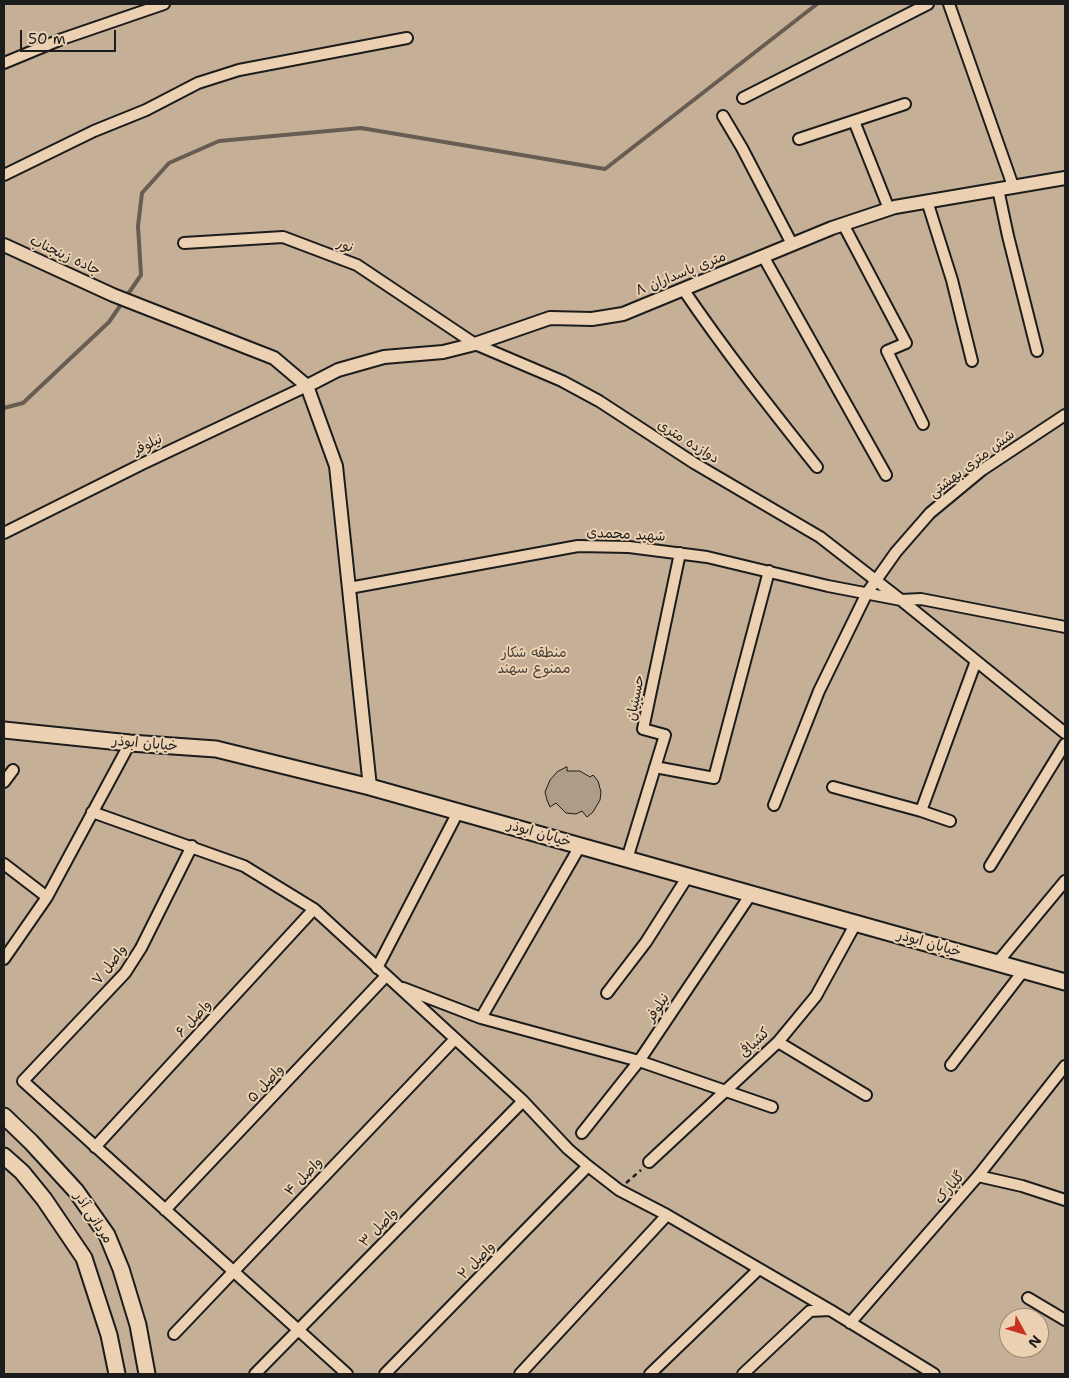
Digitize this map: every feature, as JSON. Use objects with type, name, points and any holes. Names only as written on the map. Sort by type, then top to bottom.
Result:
[{"type":"main road","name":"خیابان ابوذر","points":[[4,730],[216,750],[370,787],[1065,982]]},
{"type":"main road","name":"مردانی آذر","points":[[5,1116],[76,1190],[107,1235],[121,1269],[138,1325],[147,1374]]},
{"type":"main road","points":[[4,1156],[22,1172],[44,1199],[84,1258],[110,1335],[117,1374]]},
{"type":"street","points":[[4,63],[62,39],[164,4]]},
{"type":"street","points":[[743,98],[928,4]]},
{"type":"street","points":[[949,4],[1013,186]]},
{"type":"street","points":[[4,175],[94,131],[146,110],[198,83],[239,70],[407,38]]},
{"type":"street","points":[[799,139],[905,104]]},
{"type":"street","points":[[723,116],[742,148],[792,244]]},
{"type":"street","points":[[854,121],[889,209]]},
{"type":"street","name":"۸ متری پاسداران","points":[[307,386],[338,370],[384,357],[443,352],[474,344],[550,318],[592,319],[623,314],[792,244],[843,224],[889,209],[1065,178]]},
{"type":"street","points":[[998,189],[1037,352]]},
{"type":"street","points":[[927,201],[952,280],[972,362]]},
{"type":"street","points":[[843,224],[906,343],[887,352],[923,424]]},
{"type":"street","name":"نور","points":[[184,243],[283,237],[358,265],[474,344]]},
{"type":"street","name":"جاده زینجناب","points":[[4,245],[113,295],[274,358],[307,386]]},
{"type":"street","points":[[764,256],[886,474]]},
{"type":"street","points":[[683,289],[723,347],[817,467]]},
{"type":"street","name":"دوازده متری","points":[[474,344],[562,381],[600,401],[694,463],[820,537],[1065,733]]},
{"type":"street","points":[[307,386],[336,466],[370,787]]},
{"type":"street","name":"نیلوفر","points":[[4,533],[142,464],[307,386]]},
{"type":"street","name":"شش متری بهشتی","points":[[774,805],[819,691],[867,593],[896,552],[930,513],[982,470],[1065,415]]},
{"type":"street","name":"شهید محمدی","points":[[349,588],[578,546],[629,547],[707,557],[828,586],[901,600],[921,599],[1065,627]]},
{"type":"street","name":"حسینیان","points":[[627,859],[665,735],[643,729],[680,553]]},
{"type":"street","points":[[655,767],[714,778],[769,571]]},
{"type":"street","points":[[920,811],[976,661]]},
{"type":"street","points":[[4,959],[48,897],[130,743]]},
{"type":"street","points":[[990,866],[1065,744]]},
{"type":"street","points":[[4,782],[13,770]]},
{"type":"street","points":[[833,787],[950,821]]},
{"type":"street","points":[[92,812],[244,866],[314,909],[523,1101],[568,1150],[619,1190],[667,1215],[830,1310],[934,1374]]},
{"type":"street","points":[[377,968],[458,812]]},
{"type":"street","name":"واصل ۷","points":[[95,1147],[23,1081],[125,973],[141,948],[192,846]]},
{"type":"street","points":[[481,1018],[580,846]]},
{"type":"street","points":[[4,864],[48,897]]},
{"type":"street","points":[[607,993],[646,942],[688,876]]},
{"type":"street","points":[[996,963],[1065,880]]},
{"type":"street","name":"نیلوفر","points":[[582,1133],[638,1061],[751,894]]},
{"type":"street","name":"واصل ۶","points":[[95,1147],[314,909]]},
{"type":"street","name":"کشبافی","points":[[649,1162],[778,1042],[816,996],[856,924]]},
{"type":"street","points":[[951,1065],[1024,970]]},
{"type":"street","name":"واصل ۵","points":[[165,1210],[386,976]]},
{"type":"street","points":[[398,986],[481,1018],[638,1061],[772,1107]]},
{"type":"street","name":"واصل ۴","points":[[174,1334],[455,1038]]},
{"type":"street","points":[[778,1042],[866,1095]]},
{"type":"street","name":"گلپارک","points":[[850,1323],[978,1176],[1065,1066]]},
{"type":"street","name":"واصل ۳","points":[[255,1374],[523,1101]]},
{"type":"street","points":[[95,1147],[347,1374]]},
{"type":"street","name":"واصل ۲","points":[[385,1374],[588,1166]]},
{"type":"street","points":[[978,1176],[1022,1186],[1065,1200]]},
{"type":"street","points":[[520,1374],[667,1215]]},
{"type":"street","points":[[650,1374],[759,1269]]},
{"type":"street","points":[[1028,1298],[1065,1320]]},
{"type":"street","points":[[743,1374],[810,1312],[830,1310]]},
{"type":"path","points":[[619,1190],[649,1162]]},
{"type":"green space","name":"منطقه شکار ممنوع سهند","points":[[4,4],[1065,4],[1065,1374],[4,1374]]},
{"type":"building","points":[[567,767],[567,771],[580,771],[590,777],[593,775],[598,781],[601,792],[600,800],[593,812],[587,817],[582,811],[576,814],[566,813],[556,803],[550,807],[547,800],[545,792],[550,780],[557,772]]},
{"type":"waterway","points":[[4,408],[23,403],[109,322],[141,275],[138,226],[142,193],[169,163],[219,141],[361,128],[605,169],[817,4]]}]
